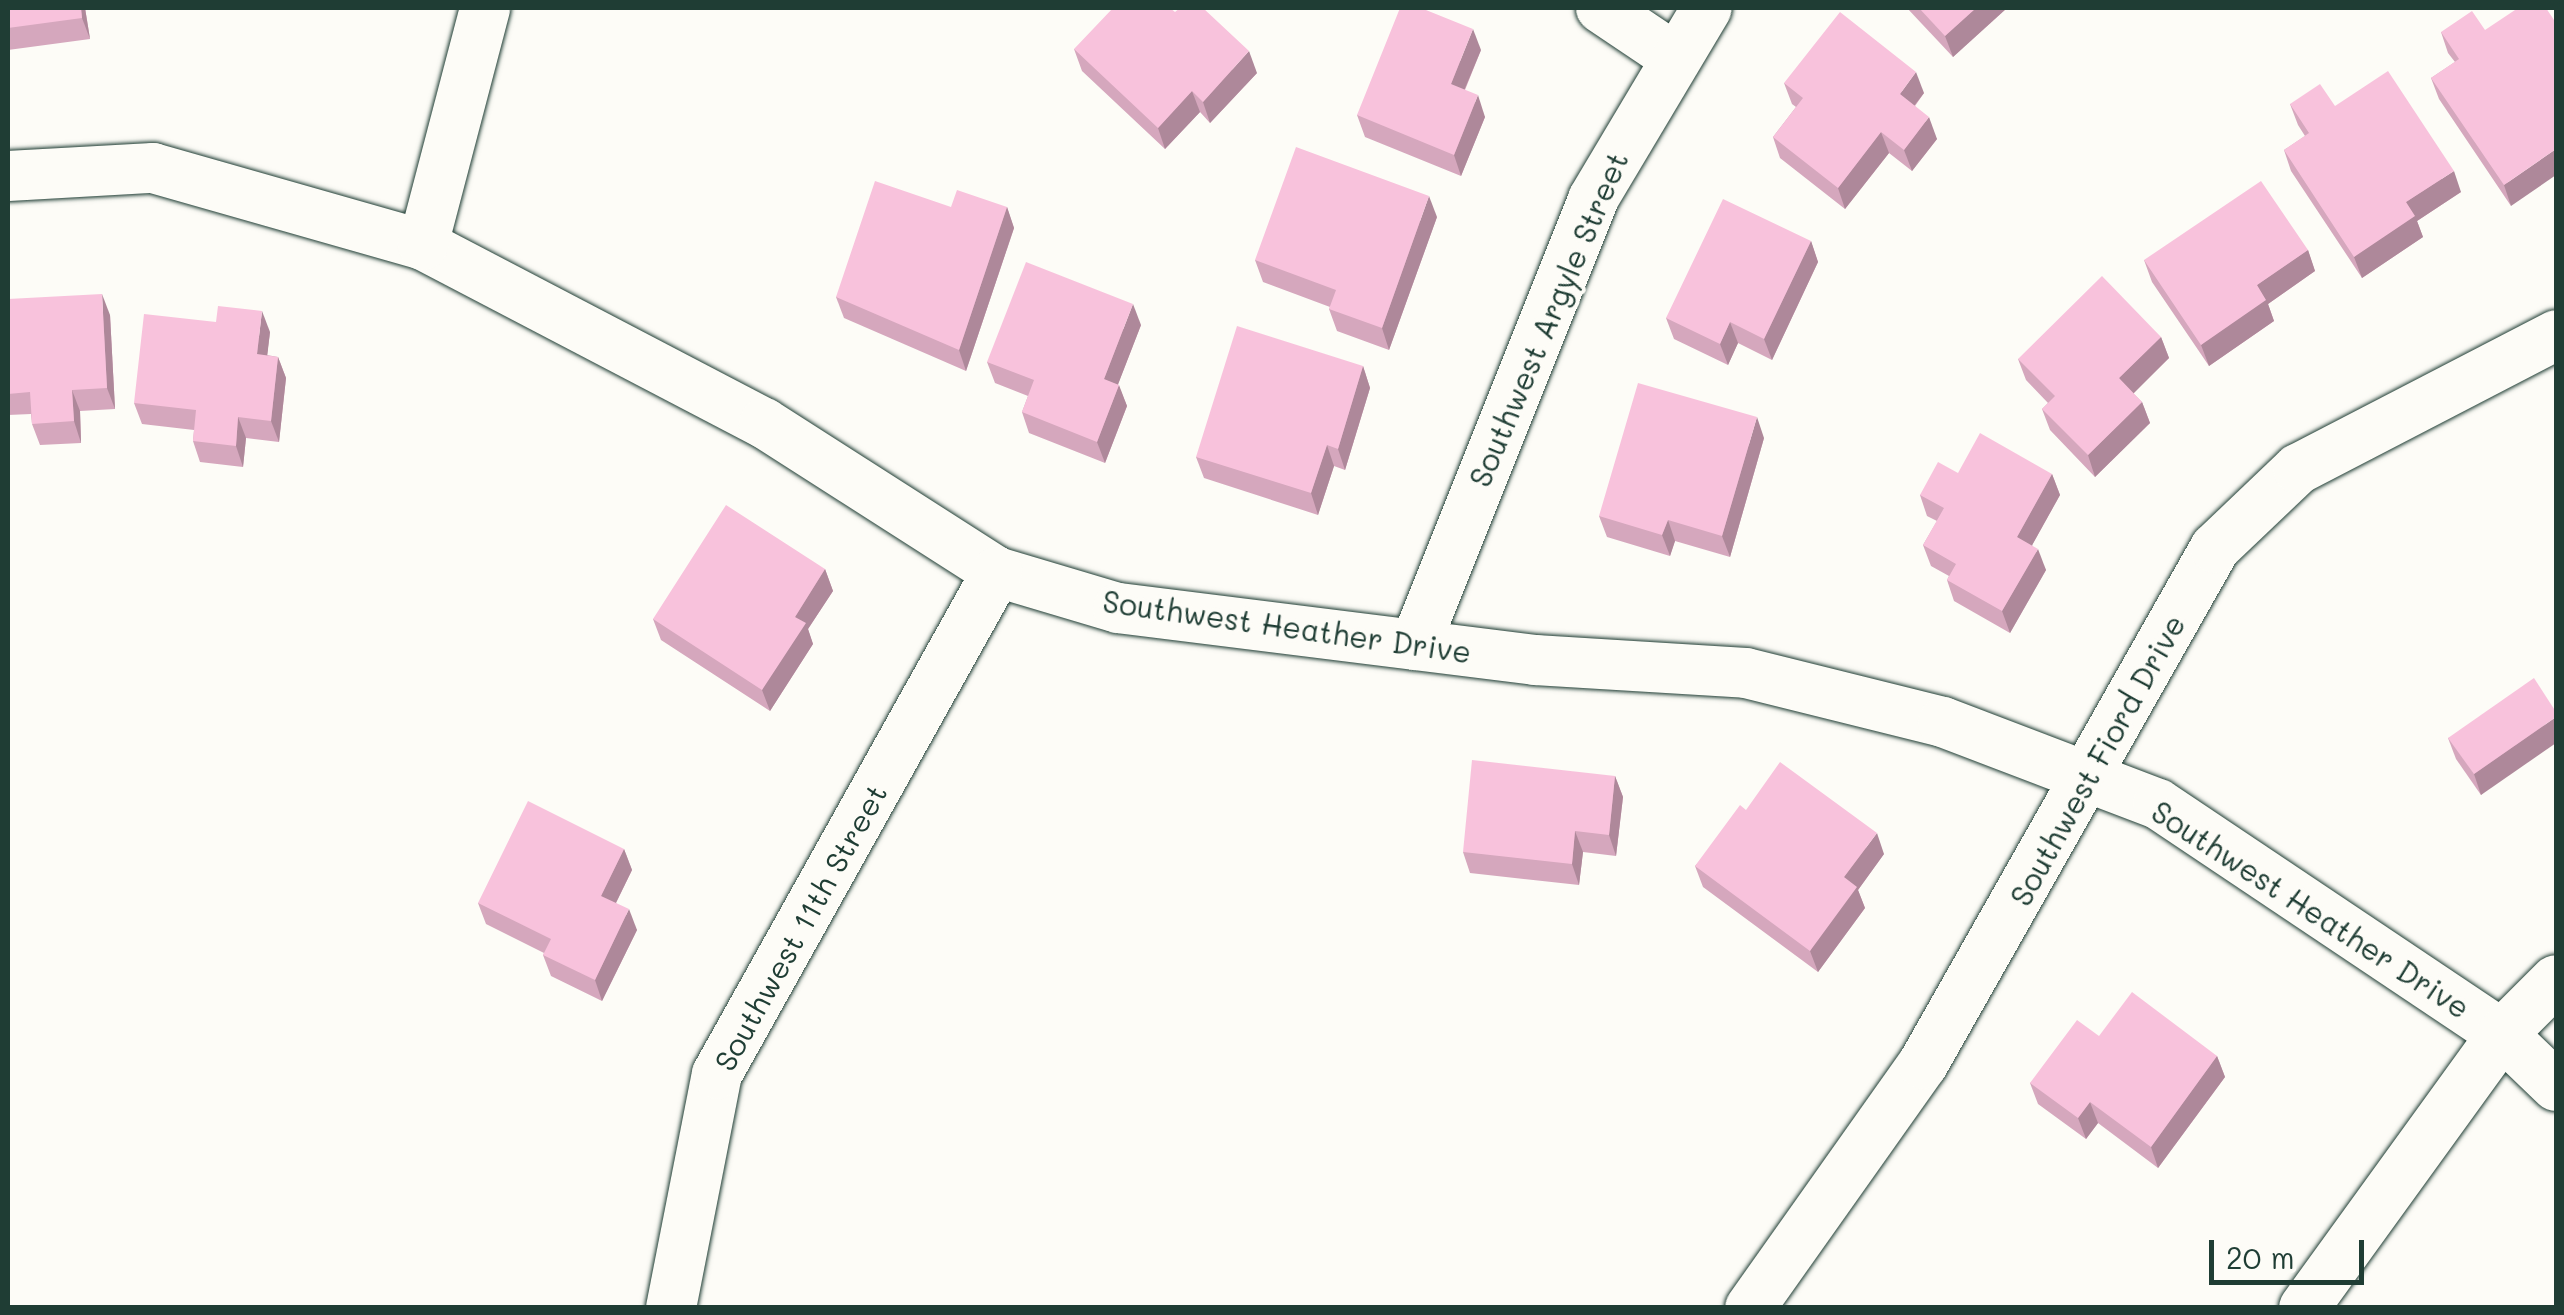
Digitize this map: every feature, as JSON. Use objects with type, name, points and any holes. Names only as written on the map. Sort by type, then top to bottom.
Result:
[{"type":"street","points":[[423,246],[486,8]]},
{"type":"street","points":[[1601,8],[1672,55]]},
{"type":"street","name":"Southwest Argyle Street","points":[[1415,644],[1593,199],[1672,55],[1707,8]]},
{"type":"street","name":"Southwest Heather Drive","points":[[8,176],[153,168],[423,246],[764,423],[997,572],[1118,608],[1415,644],[1746,673],[1943,722],[2158,804],[2502,1034],[2556,1086]]},
{"type":"street","name":"Southwest Fiord Drive","points":[[1750,1308],[1923,1064],[2090,779],[2215,548],[2254,506],[2298,469],[2556,336]]},
{"type":"street","name":"Southwest 11th Street","points":[[670,1308],[716,1074],[997,572]]},
{"type":"street","points":[[2304,1308],[2502,1034],[2556,980]]},
{"type":"building","points":[[8,8],[81,8],[82,18],[8,28]]},
{"type":"building","points":[[1113,8],[1170,8],[1175,12],[1180,8],[1203,8],[1249,51],[1203,102],[1192,91],[1158,128],[1074,49]]},
{"type":"building","points":[[1400,8],[1421,8],[1473,29],[1451,84],[1478,95],[1454,155],[1357,115]]},
{"type":"building","points":[[1919,8],[1976,8],[1945,36]]},
{"type":"building","points":[[2518,8],[2546,8],[2556,23],[2556,149],[2504,185],[2431,78],[2459,59],[2441,32],[2472,11],[2485,30]]},
{"type":"building","points":[[1840,12],[1916,72],[1900,94],[1929,117],[1904,150],[1881,132],[1838,188],[1773,137],[1803,98],[1784,83]]},
{"type":"building","points":[[2388,71],[2454,171],[2406,202],[2415,216],[2354,257],[2284,150],[2309,133],[2290,104],[2320,84],[2335,106]]},
{"type":"building","points":[[1296,147],[1429,196],[1382,328],[1329,309],[1336,290],[1255,260]]},
{"type":"building","points":[[875,181],[951,207],[957,190],[1007,207],[959,350],[836,297]]},
{"type":"building","points":[[2261,181],[2308,250],[2257,285],[2266,300],[2201,345],[2144,260]]},
{"type":"building","points":[[1723,199],[1811,241],[1764,339],[1730,322],[1720,344],[1666,318]]},
{"type":"building","points":[[1026,262],[1133,304],[1104,379],[1119,385],[1097,442],[1022,412],[1034,380],[987,362]]},
{"type":"building","points":[[2102,276],[2161,337],[2119,378],[2142,402],[2088,455],[2042,409],[2055,396],[2018,359]]},
{"type":"building","points":[[102,294],[107,388],[72,390],[74,421],[32,424],[30,392],[8,394],[8,299]]},
{"type":"building","points":[[218,306],[262,311],[257,354],[278,357],[271,421],[238,417],[236,446],[193,441],[196,410],[134,403],[144,314],[216,322]]},
{"type":"building","points":[[1237,326],[1363,366],[1338,449],[1327,445],[1311,493],[1196,457]]},
{"type":"building","points":[[1638,383],[1757,417],[1722,536],[1668,520],[1662,535],[1599,516]]},
{"type":"building","points":[[1980,433],[2052,474],[2017,537],[2038,549],[2002,611],[1947,580],[1956,564],[1923,545],[1944,508],[1920,495],[1938,462],[1958,473]]},
{"type":"building","points":[[726,505],[825,569],[795,617],[806,623],[762,690],[653,619]]},
{"type":"building","points":[[2534,678],[2556,717],[2474,774],[2448,738]]},
{"type":"building","points":[[1472,760],[1615,776],[1609,835],[1575,831],[1572,864],[1463,852]]},
{"type":"building","points":[[1780,762],[1877,833],[1844,877],[1857,887],[1810,951],[1695,866],[1740,805],[1746,810]]},
{"type":"building","points":[[528,801],[624,849],[601,896],[629,909],[595,980],[543,955],[551,939],[478,903]]},
{"type":"building","points":[[2132,992],[2217,1056],[2151,1147],[2090,1102],[2078,1118],[2030,1083],[2077,1020],[2099,1036]]}]
